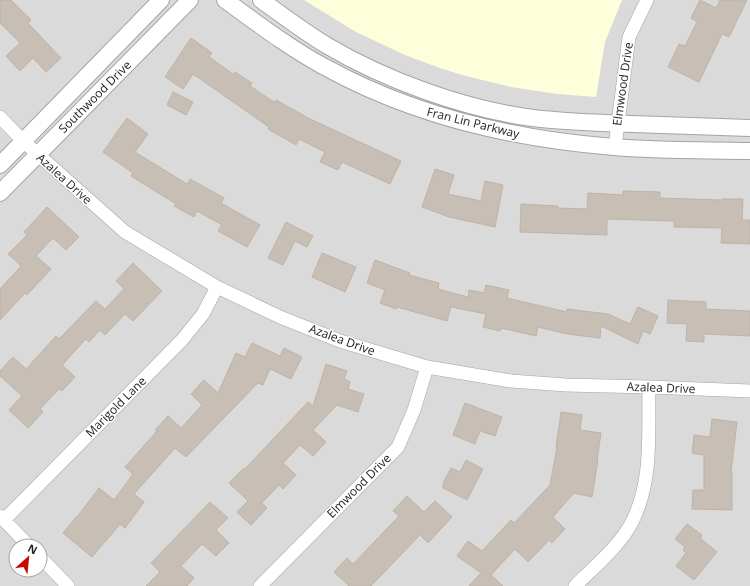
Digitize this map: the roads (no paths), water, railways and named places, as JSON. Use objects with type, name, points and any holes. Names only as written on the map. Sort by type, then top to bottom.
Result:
[{"type":"street","name":"Southwood Drive","points":[[0,165],[161,0]]},
{"type":"street","name":"Southwood Drive","points":[[0,193],[190,0]]},
{"type":"street","name":"Fran Lin Parkway","points":[[225,0],[290,47],[356,84],[404,104],[463,123],[531,138],[615,147],[750,151]]},
{"type":"street","name":"Fran Lin Parkway","points":[[261,0],[302,30],[359,63],[420,89],[475,106],[532,118],[618,124],[750,128]]},
{"type":"street","name":"Elmwood Drive","points":[[615,147],[629,37],[647,0]]},
{"type":"street","name":"Azalea Drive","points":[[0,117],[22,141],[125,232],[217,287],[280,317],[340,340],[427,367],[511,381],[566,385],[750,392]]},
{"type":"street","name":"Marigold Lane","points":[[2,518],[182,340],[203,314],[217,287]]},
{"type":"street","name":"Elmwood Drive","points":[[260,586],[398,447],[414,410],[427,367]]},
{"type":"street","points":[[575,586],[615,545],[633,520],[641,501],[647,471],[650,387]]},
{"type":"street","points":[[2,518],[21,538]]},
{"type":"street","points":[[48,565],[68,586]]}]
